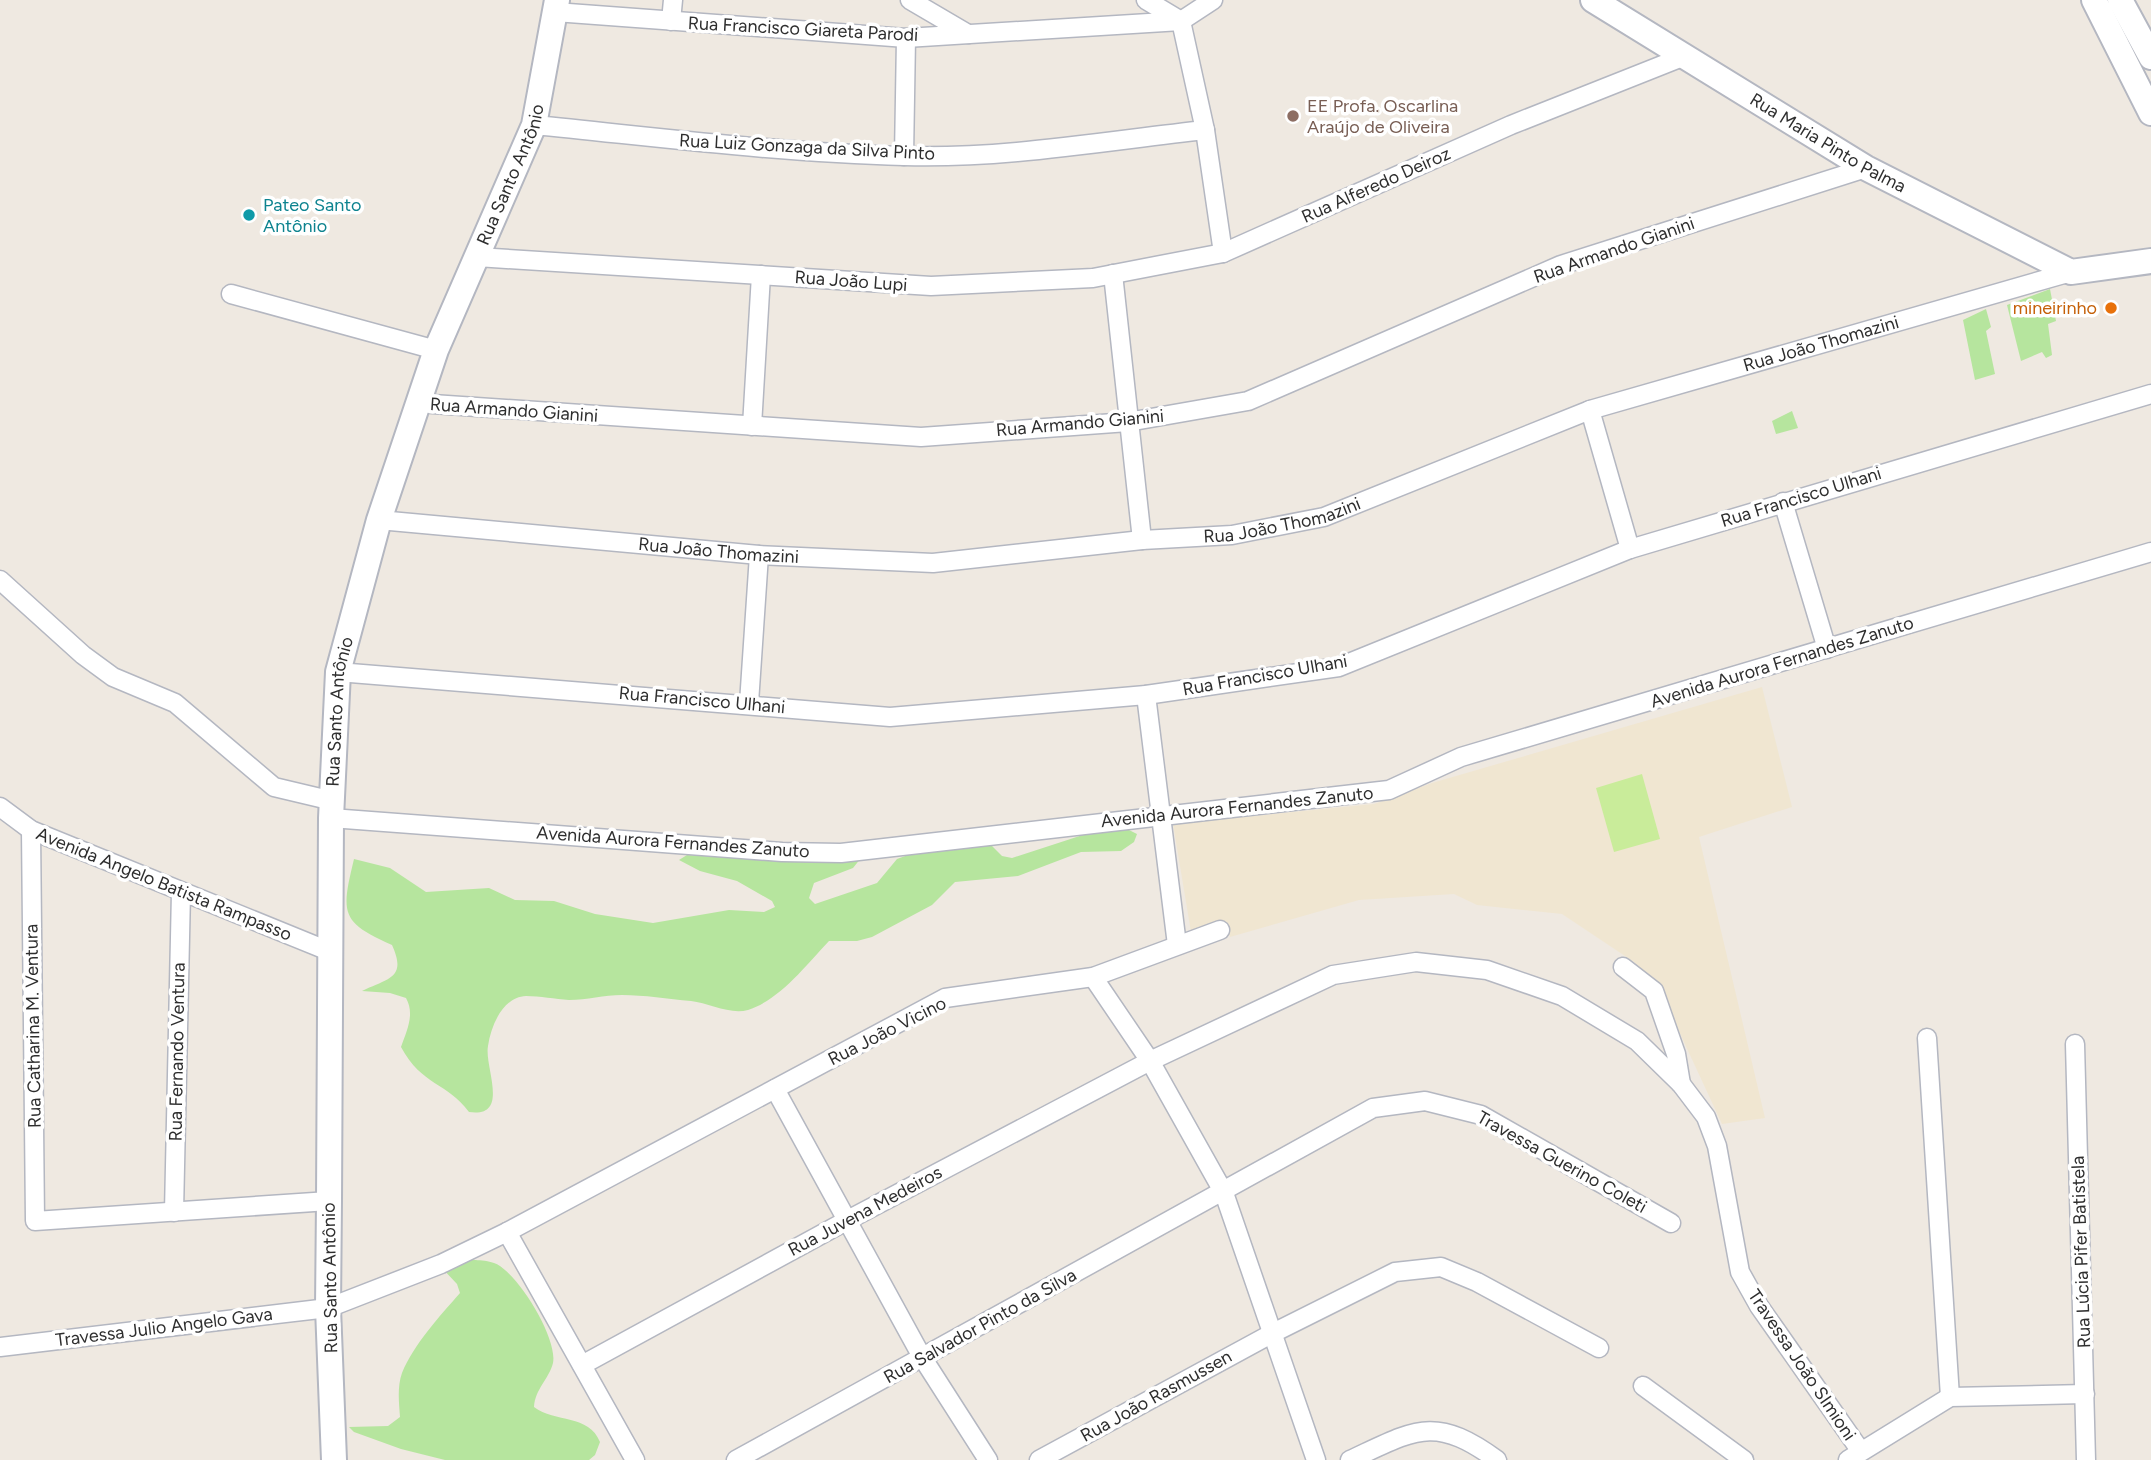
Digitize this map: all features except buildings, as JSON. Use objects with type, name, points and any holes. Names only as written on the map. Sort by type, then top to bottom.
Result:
[{"type":"main road","name":"Rua Maria Pinto Palma","points":[[1593,0],[1866,167],[2071,272]]},
{"type":"main road","points":[[2094,0],[2151,113]]},
{"type":"main road","points":[[2120,0],[2151,57]]},
{"type":"main road","name":"Rua Santo Antônio","points":[[334,1460],[328,1308],[332,809],[338,672],[379,520],[436,350],[534,125],[556,6]]},
{"type":"main road","name":"Rua João Thomazini","points":[[2071,272],[2151,261]]},
{"type":"street","points":[[671,21],[673,0]]},
{"type":"street","points":[[910,0],[968,34]]},
{"type":"street","points":[[1146,0],[1181,21],[1205,130],[1223,253]]},
{"type":"street","name":"Rua Francisco Giareta Parodi","points":[[556,6],[671,21],[906,38],[1181,21],[1213,0]]},
{"type":"street","points":[[904,156],[906,38]]},
{"type":"street","name":"Rua Alferedo Deiroz","points":[[1223,253],[1511,125],[1685,56]]},
{"type":"street","name":"Rua Luiz Gonzaga da Silva Pinto","points":[[534,125],[717,144],[904,156],[996,154],[1205,130]]},
{"type":"street","name":"Rua Armando Gianini","points":[[418,403],[921,436],[1128,422],[1248,401],[1561,265],[1866,167]]},
{"type":"street","name":"Rua João Lupi","points":[[477,257],[931,286],[1113,274],[1223,253]]},
{"type":"street","name":"Rua João Thomazini","points":[[379,520],[759,555],[933,563],[1142,540],[1232,535],[1324,517],[1590,410],[2071,272]]},
{"type":"street","points":[[1113,274],[1142,540]]},
{"type":"street","points":[[752,426],[761,275]]},
{"type":"street","points":[[231,293],[436,350]]},
{"type":"street","name":"Rua Francisco Ulhani","points":[[338,672],[749,703],[890,717],[1146,695],[1339,667],[1630,550],[2151,394]]},
{"type":"street","points":[[1590,410],[1630,550]]},
{"type":"street","points":[[1783,502],[1827,649]]},
{"type":"street","name":"Avenida Aurora Fernandes Zanuto","points":[[0,580],[83,655],[113,677],[175,703],[274,787],[332,809],[782,852],[841,853],[1389,790],[1461,757],[2151,552]]},
{"type":"street","points":[[749,703],[759,555]]},
{"type":"street","points":[[1146,695],[1177,945]]},
{"type":"street","name":"Avenida Angelo Batista Rampasso","points":[[0,807],[31,830],[331,952]]},
{"type":"street","name":"Rua Catharina M. Ventura","points":[[31,830],[35,1222],[174,1212]]},
{"type":"street","name":"Rua Fernando Ventura","points":[[174,1212],[181,892]]},
{"type":"street","name":"Rua João Vicino","points":[[328,1308],[441,1264],[507,1232],[945,998],[1093,977],[1220,930]]},
{"type":"street","name":"Rua Juvena Medeiros","points":[[582,1365],[846,1221],[1150,1061],[1333,975],[1416,962],[1488,970],[1562,996],[1637,1041],[1681,1084]]},
{"type":"street","points":[[1623,967],[1654,990],[1676,1054],[1681,1084]]},
{"type":"street","points":[[1093,977],[1150,1061],[1224,1193],[1316,1460]]},
{"type":"street","points":[[1927,1038],[1950,1397]]},
{"type":"street","name":"Rua Lúcia Pifer Batistela","points":[[2075,1044],[2087,1460]]},
{"type":"street","name":"Travessa João SImioni","points":[[1681,1084],[1706,1117],[1717,1146],[1740,1272],[1854,1455]]},
{"type":"street","points":[[775,1089],[922,1357],[988,1460]]},
{"type":"street","name":"Travessa Guerino Coleti","points":[[1224,1193],[1373,1108],[1425,1101],[1481,1115],[1671,1223]]},
{"type":"street","name":"Rua Salvador Pinto da Silva","points":[[736,1460],[1224,1193]]},
{"type":"street","points":[[174,1212],[329,1201]]},
{"type":"street","points":[[507,1232],[635,1460]]},
{"type":"street","name":"Rua João Rasmussen","points":[[1039,1460],[1273,1333],[1395,1272],[1441,1267],[1476,1282],[1599,1348]]},
{"type":"street","name":"Travessa Julio Angelo Gava","points":[[0,1347],[328,1308]]},
{"type":"street","points":[[1643,1386],[1744,1460]]},
{"type":"street","points":[[1854,1455],[1950,1397],[2085,1394]]},
{"type":"street","points":[[1350,1460],[1407,1434],[1442,1429],[1497,1460]]},
{"type":"shaded area","points":[[1762,687],[1792,807],[1699,837],[1765,1118],[1722,1124],[1658,986],[1634,962],[1562,914],[1477,905],[1454,894],[1359,900],[1230,937],[1225,922],[1191,932],[1173,824],[1374,804],[1432,783]]},
{"type":"green space","points":[[2050,289],[2056,321],[2048,324],[2052,355],[2046,358],[2042,352],[2021,361],[2007,305]]},
{"type":"green space","points":[[1986,309],[1991,327],[1986,331],[1995,374],[1975,380],[1963,320]]},
{"type":"green space","points":[[1792,411],[1798,428],[1776,434],[1772,421]]},
{"type":"green space","points":[[1642,774],[1660,839],[1614,852],[1596,788]]},
{"type":"green space","points":[[1127,829],[1137,834],[1134,842],[1121,851],[1081,852],[1018,876],[955,882],[932,905],[872,937],[857,941],[829,941],[782,990],[748,1010],[734,1011],[691,1001],[630,995],[569,1000],[526,996],[511,1001],[499,1013],[492,1029],[488,1055],[492,1099],[489,1107],[482,1112],[469,1112],[461,1102],[426,1077],[409,1060],[401,1047],[410,1016],[406,998],[390,993],[362,991],[393,976],[396,971],[396,956],[392,945],[354,922],[347,904],[354,859],[390,868],[426,892],[489,888],[515,900],[554,901],[595,914],[653,923],[729,910],[764,912],[775,907],[772,901],[737,881],[700,871],[679,860],[687,855],[802,862],[861,858],[853,868],[814,883],[809,898],[815,904],[877,883],[897,859],[916,852],[945,851],[986,840],[1002,856],[1012,858],[1095,831]]},
{"type":"green space","points":[[455,1249],[470,1259],[488,1261],[503,1269],[514,1278],[534,1307],[549,1338],[553,1363],[534,1407],[580,1423],[595,1433],[600,1442],[595,1455],[589,1460],[445,1460],[401,1449],[354,1432],[349,1427],[388,1426],[400,1417],[399,1384],[407,1362],[428,1331],[460,1293],[457,1284],[441,1267]]},
{"type":"place","name":"EE Profa. Oscarlina Araújo de Oliveira","points":[[1293,116]]},
{"type":"place","name":"Pateo Santo Antônio","points":[[249,215]]},
{"type":"place","name":"mineirinho","points":[[2111,308]]}]
